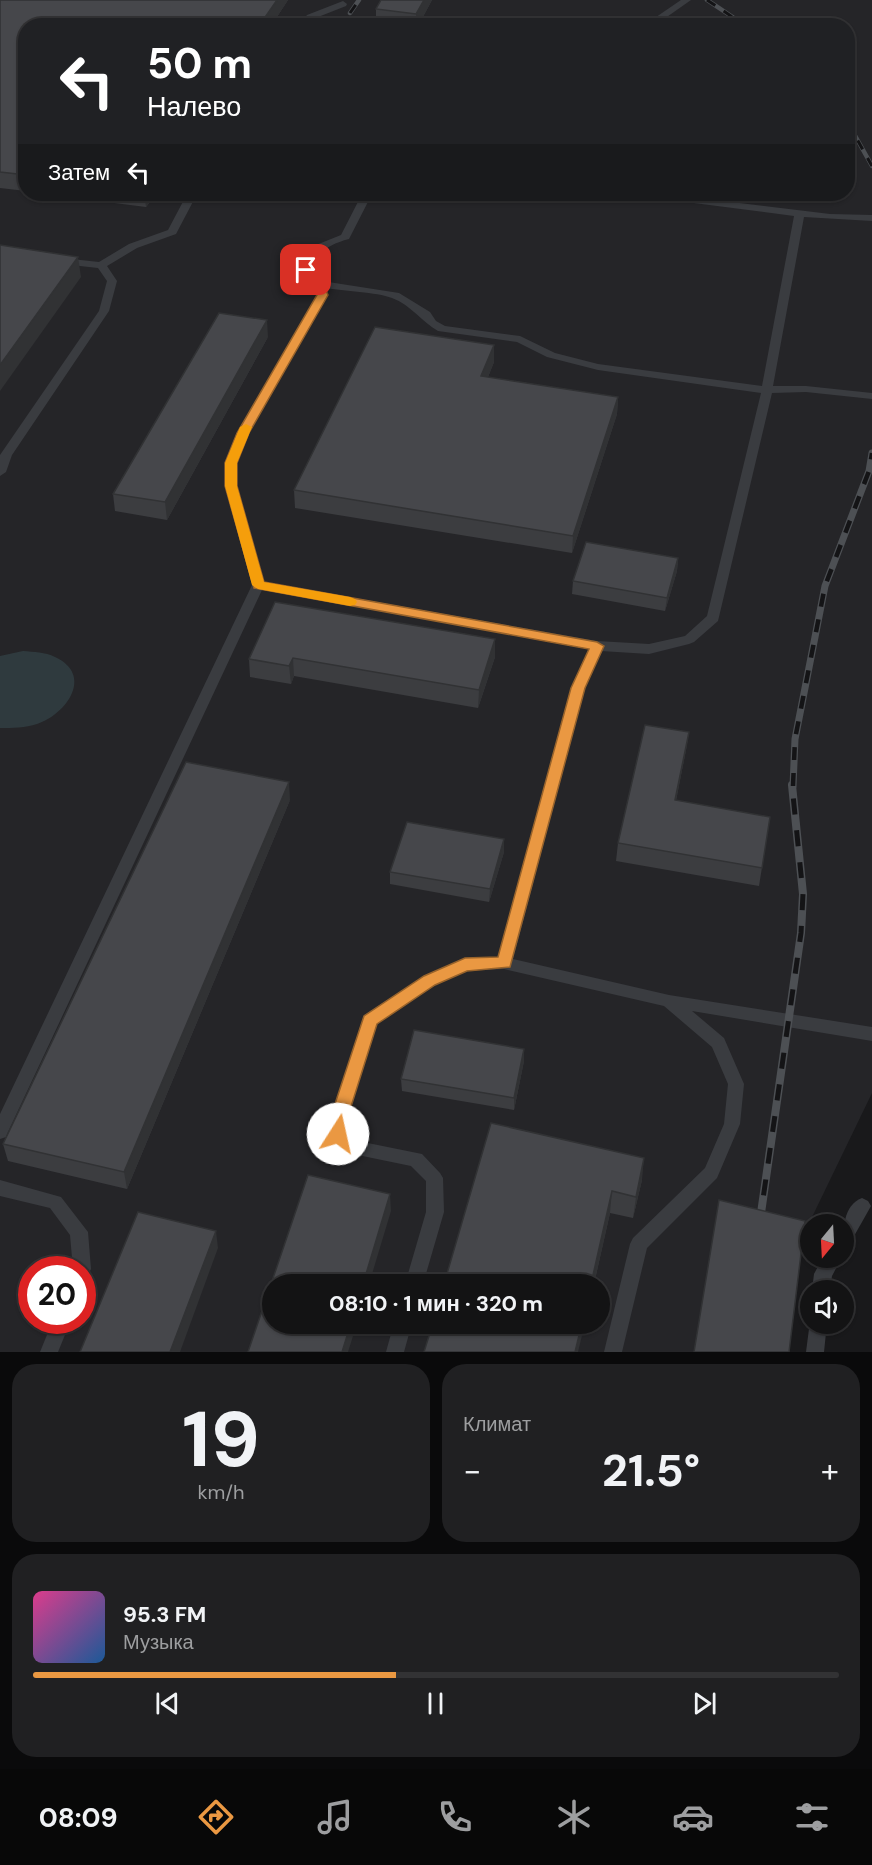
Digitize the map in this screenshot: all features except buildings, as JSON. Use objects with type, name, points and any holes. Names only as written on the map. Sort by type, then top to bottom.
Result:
[{"type":"lane","points":[[659,18],[687,0]]},
{"type":"lane","points":[[309,18],[343,4]]},
{"type":"lane","points":[[52,260],[101,265],[133,246],[172,232],[188,201]]},
{"type":"lane","points":[[0,1132],[258,585],[231,486],[231,463],[243,433],[322,295],[319,284],[306,270],[310,256],[328,240],[345,237],[363,201]]},
{"type":"lane","points":[[703,201],[830,217],[872,218]]},
{"type":"lane","points":[[258,585],[597,646],[649,649],[688,639],[713,618],[767,390],[800,213]]},
{"type":"lane","points":[[0,472],[6,455],[104,311],[112,281],[101,265]]},
{"type":"lane","points":[[319,284],[395,296],[426,314],[432,323],[442,328],[520,339],[550,355],[597,367],[767,390],[806,389],[872,396]]},
{"type":"lane","points":[[504,963],[578,688],[597,646]]},
{"type":"lane","points":[[417,1274],[435,1212],[434,1178],[416,1159],[354,1148],[338,1134],[341,1113],[370,1020],[430,980],[465,965],[504,963],[669,1001],[872,1034]]},
{"type":"lane","points":[[613,1352],[639,1244],[711,1173],[732,1124],[736,1084],[718,1043],[669,1001]]},
{"type":"lane","points":[[0,1188],[55,1202],[79,1232],[81,1256]]},
{"type":"lane","points":[[854,1220],[862,1206]]},
{"type":"lane","points":[[49,1352],[56,1334]]},
{"type":"lane","points":[[395,1352],[400,1334]]},
{"type":"lane","points":[[815,1352],[817,1334]]},
{"type":"shaded area","points":[[0,0],[872,0],[872,1093],[814,1214],[800,1214],[800,1242],[786,1352],[0,1352]]},
{"type":"shaded area","points":[[23,651],[47,654],[67,665],[73,674],[72,694],[58,712],[48,719],[28,726],[0,728],[0,656]]},
{"type":"railway","points":[[350,13],[359,0]]},
{"type":"railway","points":[[707,0],[734,18]]},
{"type":"railway","points":[[855,136],[872,166]]},
{"type":"railway","points":[[793,786],[795,739],[825,586],[869,471],[872,453]]},
{"type":"railway","points":[[759,1227],[801,933],[803,894],[792,785]]},
{"type":"slow traffic","points":[[246,427],[231,463],[231,486],[258,585],[350,602]]},
{"type":"route","points":[[306,270],[319,284],[322,295],[243,433],[231,463],[231,486],[258,585],[597,646],[578,688],[504,963],[465,965],[430,980],[370,1020],[341,1113],[338,1134]]}]
